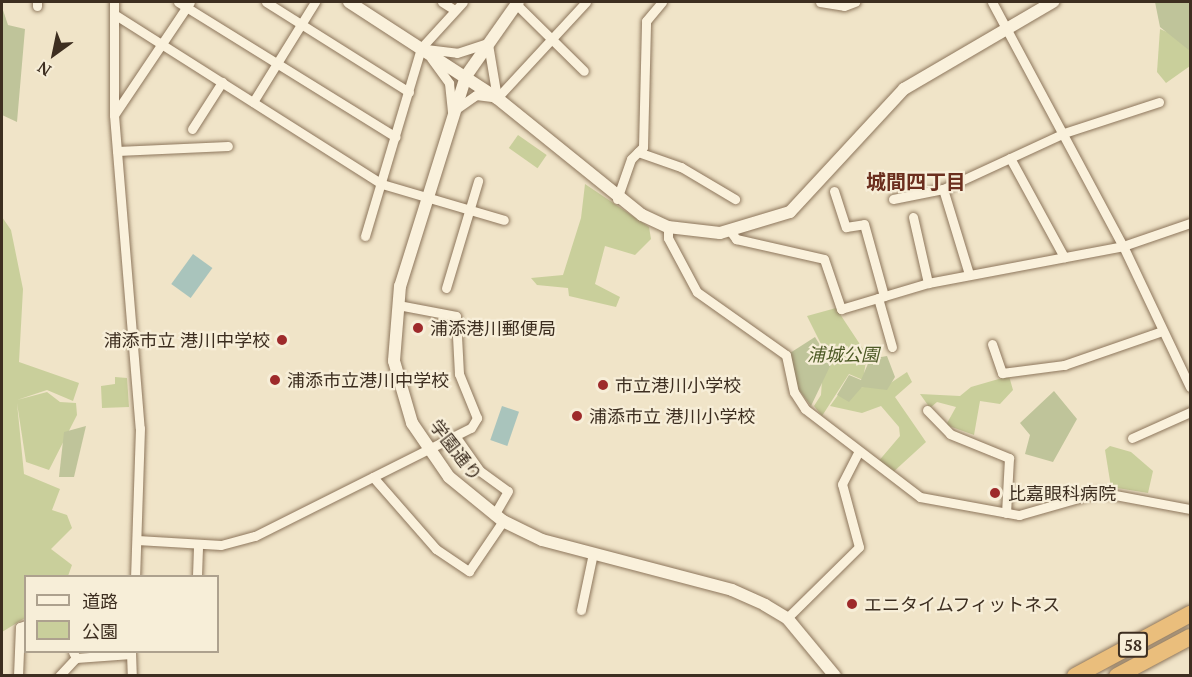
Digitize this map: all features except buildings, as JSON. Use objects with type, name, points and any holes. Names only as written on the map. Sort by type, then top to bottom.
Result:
[{"type":"highway","name":"58","points":[[1075,675],[1191,614]]},
{"type":"highway","name":"58","points":[[1117,675],[1191,637]]},
{"type":"street","points":[[114,2],[114,115],[140,428],[135,575]]},
{"type":"street","points":[[178,2],[188,4],[396,137]]},
{"type":"street","points":[[266,2],[409,92]]},
{"type":"street","points":[[253,102],[315,2]]},
{"type":"street","points":[[349,2],[497,98],[617,199],[669,227],[731,232],[790,212],[904,89],[1053,2]]},
{"type":"street","points":[[442,2],[455,10]]},
{"type":"street","points":[[365,236],[421,48],[463,2]]},
{"type":"street","points":[[516,2],[584,71]]},
{"type":"street","name":"学園通り","points":[[516,2],[466,76],[426,198],[398,305],[394,361],[412,423],[429,452],[461,490],[499,518],[542,540],[732,590],[787,618],[835,675]]},
{"type":"street","points":[[497,98],[586,2]]},
{"type":"street","points":[[617,199],[638,152],[646,123],[646,21],[662,2]]},
{"type":"street","points":[[820,2],[844,6],[855,2]]},
{"type":"street","points":[[992,2],[1009,27],[1123,246],[1191,387]]},
{"type":"street","points":[[114,115],[163,45],[188,4]]},
{"type":"street","points":[[114,14],[382,184],[504,220]]},
{"type":"street","points":[[421,48],[457,53],[489,42],[497,98]]},
{"type":"street","points":[[421,48],[449,83],[452,114]]},
{"type":"street","points":[[192,129],[222,82]]},
{"type":"street","points":[[452,114],[476,95],[497,98]]},
{"type":"street","points":[[893,199],[943,189],[1064,133],[1159,102]]},
{"type":"street","points":[[117,151],[228,146]]},
{"type":"street","points":[[638,152],[681,167],[735,199]]},
{"type":"street","points":[[1010,158],[1064,257]]},
{"type":"street","points":[[446,288],[478,181]]},
{"type":"street","points":[[943,189],[969,274]]},
{"type":"street","points":[[834,191],[846,227],[864,224],[892,347]]},
{"type":"street","points":[[913,217],[928,283]]},
{"type":"street","points":[[731,232],[736,239],[824,259],[841,309],[928,283],[1123,246],[1191,223]]},
{"type":"street","points":[[669,227],[668,238],[697,292],[780,348],[800,403],[858,454],[920,497],[1006,513],[1038,513],[1100,492],[1191,509]]},
{"type":"street","points":[[136,540],[198,545],[255,536],[373,477],[429,452],[456,436],[477,418],[459,374],[456,316],[398,305]]},
{"type":"street","points":[[992,344],[1002,373],[1064,365],[1162,331]]},
{"type":"street","points":[[927,410],[950,434],[1009,458],[1006,513]]},
{"type":"street","points":[[1132,438],[1191,412]]},
{"type":"street","points":[[373,477],[436,549],[469,572],[499,518],[508,491],[480,471],[456,436]]},
{"type":"street","points":[[787,618],[859,547],[842,484],[858,454]]},
{"type":"street","points":[[197,575],[198,545]]},
{"type":"street","points":[[581,610],[593,553]]},
{"type":"street","points":[[18,675],[20,627],[24,626]]},
{"type":"street","points":[[59,675],[74,655],[131,653],[132,675]]},
{"type":"green space","points":[[1155,2],[1190,2],[1190,51],[1160,27]]},
{"type":"green space","points":[[2,7],[8,25],[25,29],[17,122],[2,115]]},
{"type":"green space","points":[[1160,29],[1190,42],[1190,66],[1166,83],[1157,72]]},
{"type":"green space","points":[[518,135],[547,155],[537,168],[509,148]]},
{"type":"green space","points":[[585,184],[649,227],[651,239],[635,255],[605,246],[595,284],[620,297],[616,307],[569,296],[568,288],[537,285],[531,278],[563,275],[581,218]]},
{"type":"green space","points":[[2,217],[11,230],[23,289],[19,362],[79,383],[73,401],[47,390],[17,400],[47,392],[60,402],[76,403],[77,415],[49,470],[26,462],[17,403],[24,474],[60,489],[52,510],[67,515],[72,528],[51,549],[72,565],[68,575],[24,575],[24,619],[2,632]]},
{"type":"green space","name":"浦城公園","points":[[836,308],[867,355],[863,380],[849,374],[822,416],[814,406],[821,395],[824,350],[807,316]]},
{"type":"green space","points":[[815,337],[820,345],[826,343],[832,362],[811,406],[796,386],[790,353]]},
{"type":"green space","points":[[887,356],[895,377],[887,390],[862,387],[849,402],[837,395],[849,375],[861,380],[870,359]]},
{"type":"green space","points":[[907,372],[912,382],[895,397],[926,442],[891,474],[877,463],[900,436],[899,427],[881,406],[862,413],[830,406],[843,388],[886,386]]},
{"type":"green space","points":[[1009,376],[1013,390],[1000,404],[980,401],[974,435],[946,425],[956,407],[937,402],[930,408],[920,394],[960,396],[971,387]]},
{"type":"green space","points":[[115,377],[127,378],[129,407],[102,408],[101,386],[115,384]]},
{"type":"green space","points":[[1054,391],[1077,419],[1053,462],[1025,454],[1030,435],[1020,423]]},
{"type":"green space","points":[[86,426],[74,477],[59,477],[64,432]]},
{"type":"green space","points":[[1110,446],[1131,452],[1153,471],[1148,493],[1111,487],[1105,450]]},
{"type":"water","points":[[193,254],[212,268],[191,298],[171,284]]},
{"type":"water","points":[[502,406],[519,412],[507,446],[490,440]]},
{"type":"place","name":"浦添港川郵便局","points":[[418,328]]},
{"type":"place","name":"浦添市立 港川中学校","points":[[282,340]]},
{"type":"place","name":"浦添市立港川中学校","points":[[275,380]]},
{"type":"place","name":"市立港川小学校","points":[[603,385]]},
{"type":"place","name":"浦添市立 港川小学校","points":[[577,416]]},
{"type":"place","name":"比嘉眼科病院","points":[[995,493]]},
{"type":"place","name":"エニタイムフィットネス","points":[[852,604]]},
{"type":"district","name":"城間四丁目","points":[[916,181]]}]
